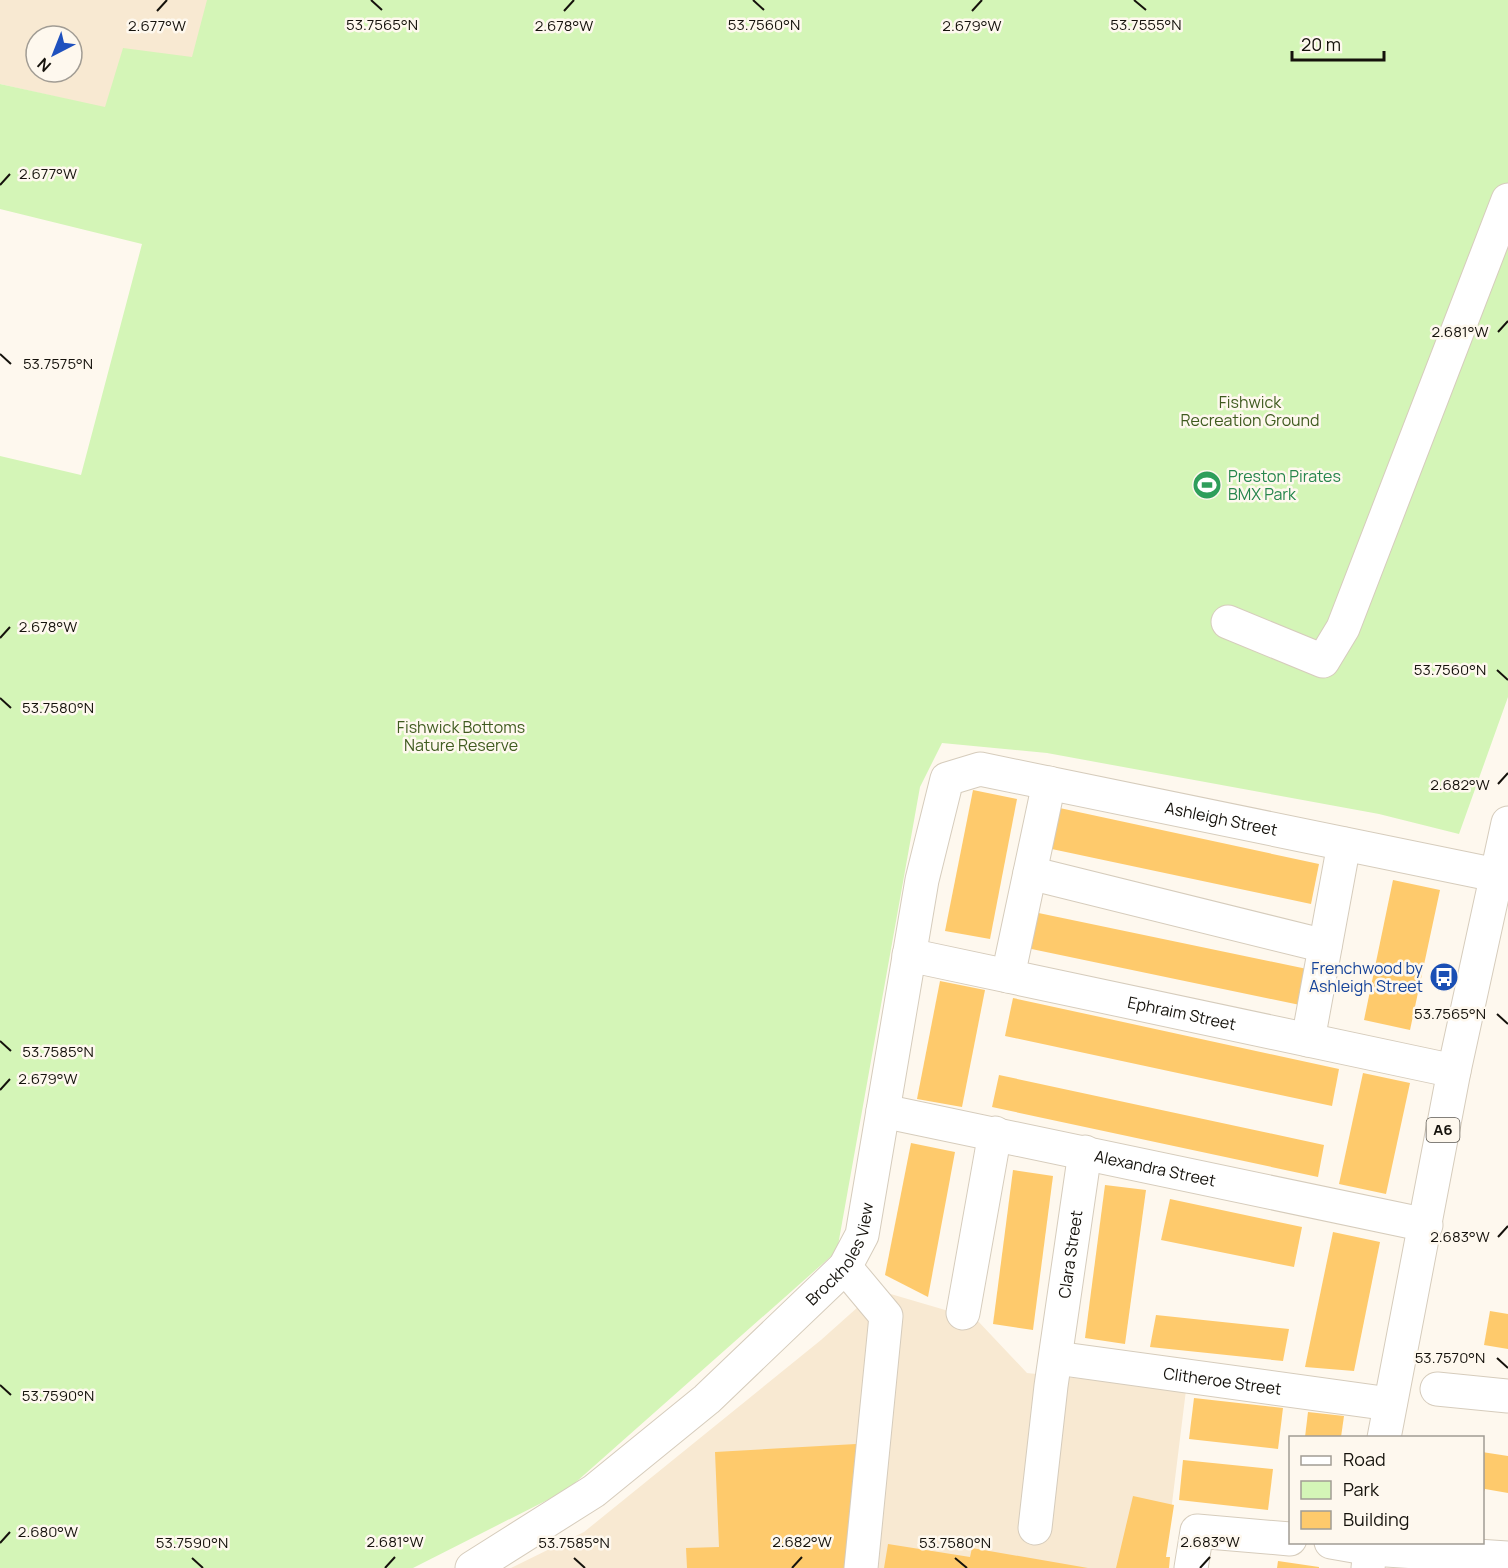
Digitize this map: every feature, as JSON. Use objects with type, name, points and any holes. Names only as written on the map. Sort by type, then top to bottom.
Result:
[{"type":"main road","points":[[1228,622],[1323,661],[1343,628],[1508,200]]},
{"type":"main road","name":"Ashleigh Street","points":[[947,779],[980,769],[1344,844],[1499,890]]},
{"type":"main road","name":"Brockholes View","points":[[472,1568],[594,1491],[707,1399],[845,1267],[862,1235],[922,880],[947,779]]},
{"type":"main road","points":[[1008,976],[1049,783]]},
{"type":"main road","name":"A6","points":[[1384,1436],[1454,1071],[1499,890],[1508,823]]},
{"type":"main road","points":[[1308,1040],[1344,844]]},
{"type":"main road","points":[[1030,873],[1325,946]]},
{"type":"main road","name":"Ephraim Street","points":[[909,955],[1454,1071]]},
{"type":"main road","name":"Alexandra Street","points":[[883,1111],[1426,1225]]},
{"type":"main road","points":[[963,1313],[995,1133]]},
{"type":"main road","name":"Clara Street","points":[[1035,1528],[1085,1152]]},
{"type":"main road","points":[[845,1267],[886,1316],[861,1568]]},
{"type":"main road","name":"Clitheroe Street","points":[[1056,1358],[1390,1404]]},
{"type":"main road","points":[[1445,1389],[1508,1396]]},
{"type":"main road","points":[[1191,1568],[1197,1531],[1289,1539]]},
{"type":"main road","points":[[1338,1544],[1370,1553],[1508,1558]]},
{"type":"shaded area","points":[[0,0],[436,0],[105,108],[0,84]]},
{"type":"shaded area","points":[[877,1290],[976,1319],[1027,1373],[1186,1390],[1164,1568],[511,1568],[584,1532],[821,1340]]},
{"type":"green space","name":"Fishwick Bottoms Nature Reserve","points":[[207,0],[1508,0],[1508,697],[1459,834],[1379,814],[1047,753],[942,743],[920,787],[837,1251],[567,1490],[413,1568],[0,1568],[0,456],[81,475],[142,244],[0,209],[0,84],[105,107],[123,48],[192,57]]},
{"type":"building","points":[[973,790],[1017,799],[990,939],[945,931]]},
{"type":"building","points":[[1055,807],[1319,864],[1311,904],[1047,848]]},
{"type":"building","points":[[1393,880],[1440,890],[1410,1030],[1364,1020]]},
{"type":"building","points":[[1029,911],[1307,969],[1300,1005],[1022,947]]},
{"type":"building","points":[[940,981],[985,990],[962,1107],[917,1099]]},
{"type":"building","points":[[1013,998],[1339,1069],[1332,1106],[1005,1036]]},
{"type":"building","points":[[1363,1073],[1410,1083],[1386,1194],[1339,1184]]},
{"type":"building","points":[[999,1075],[1324,1145],[1318,1177],[992,1107]]},
{"type":"building","points":[[911,1143],[955,1152],[928,1297],[885,1275]]},
{"type":"building","points":[[1013,1170],[1053,1176],[1033,1330],[993,1324]]},
{"type":"building","points":[[1105,1185],[1146,1190],[1125,1344],[1085,1338]]},
{"type":"building","points":[[1170,1199],[1302,1227],[1294,1267],[1161,1240]]},
{"type":"building","points":[[1333,1232],[1380,1242],[1354,1371],[1305,1367]]},
{"type":"building","points":[[1490,1311],[1508,1314],[1508,1349],[1484,1345]]},
{"type":"building","points":[[1156,1315],[1289,1329],[1283,1361],[1150,1347]]},
{"type":"building","points":[[1194,1398],[1283,1408],[1278,1449],[1189,1439]]},
{"type":"building","points":[[1308,1412],[1344,1416],[1341,1436],[1305,1436]]},
{"type":"building","points":[[856,1444],[856,1499],[847,1568],[687,1568],[686,1548],[719,1547],[715,1452]]},
{"type":"building","points":[[1484,1452],[1508,1456],[1508,1493],[1485,1489],[1484,1491]]},
{"type":"building","points":[[1183,1460],[1273,1469],[1268,1510],[1179,1500]]},
{"type":"building","points":[[1133,1496],[1174,1505],[1166,1557],[1170,1557],[1169,1568],[1116,1568]]},
{"type":"building","points":[[888,1544],[970,1557],[972,1548],[1088,1568],[884,1568]]},
{"type":"building","points":[[1278,1561],[1319,1567],[1319,1568],[1277,1568]]},
{"type":"place","name":"Preston Pirates BMX Park","points":[[1207,485]]},
{"type":"place","name":"Frenchwood by Ashleigh Street","points":[[1444,977]]},
{"type":"park label","name":"Fishwick Recreation Ground","points":[[1250,411]]}]
